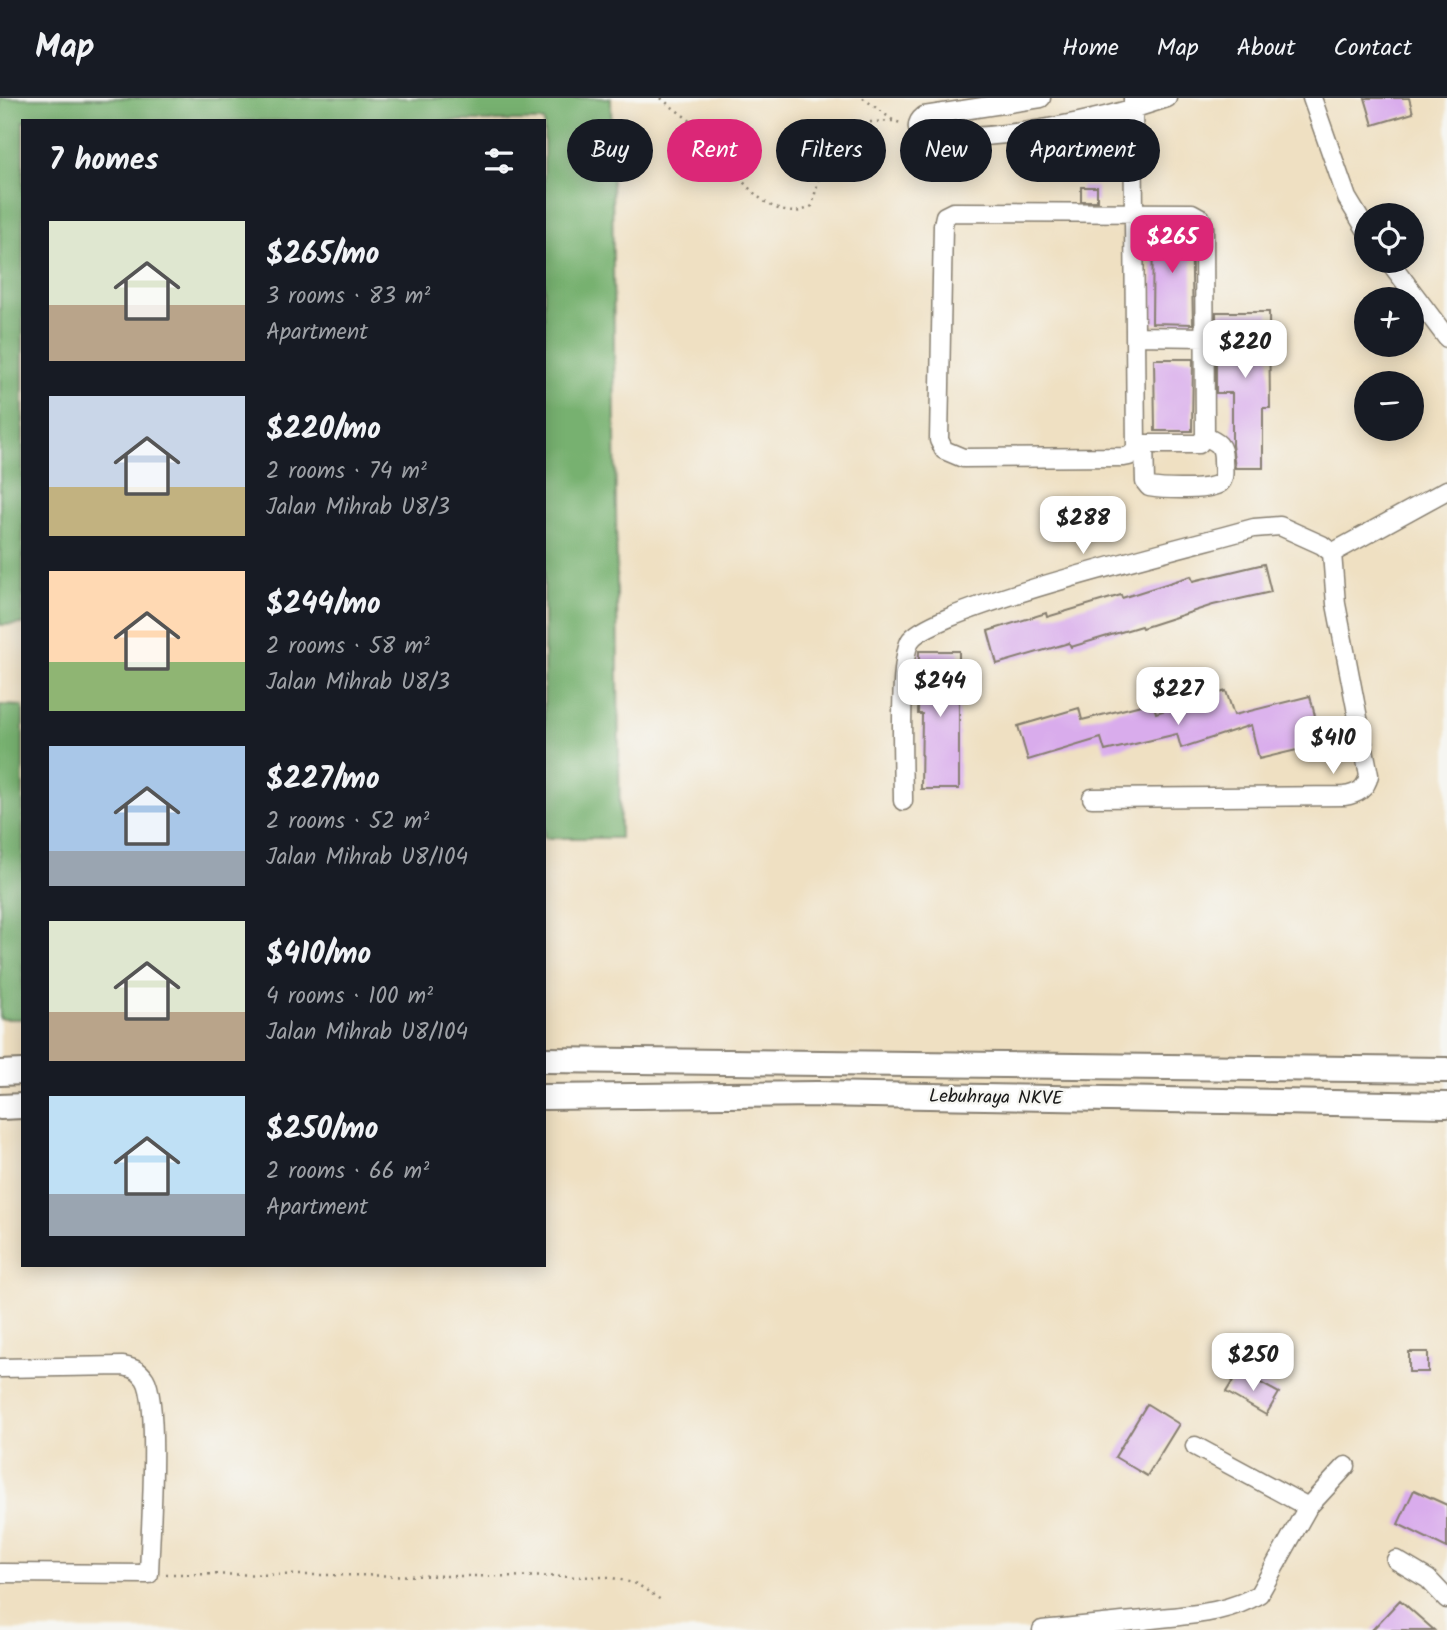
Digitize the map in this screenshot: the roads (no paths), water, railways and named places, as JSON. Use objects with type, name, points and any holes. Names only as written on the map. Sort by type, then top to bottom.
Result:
[{"type":"highway","name":"Lebuhraya NKVE","points":[[546,1060],[1447,1070]]},
{"type":"highway","points":[[0,1073],[21,1072]]},
{"type":"highway","name":"Lebuhraya NKVE","points":[[546,1097],[817,1094],[1447,1105]]},
{"type":"highway","points":[[0,1107],[21,1106]]},
{"type":"street","points":[[1041,98],[924,116],[917,128],[926,137],[1004,134],[1056,127],[1133,104],[1167,98]]},
{"type":"street","points":[[1312,98],[1346,198],[1354,211]]},
{"type":"street","points":[[1133,104],[1135,336],[1140,444],[1149,486],[1210,488],[1219,484],[1223,479],[1223,450],[1219,443],[1205,437]]},
{"type":"street","points":[[953,212],[1197,214],[1203,222],[1205,437],[1199,444],[1140,444],[1133,454],[1124,457],[963,458],[944,450],[939,440],[945,216],[953,212]]},
{"type":"street","points":[[1398,273],[1447,338]]},
{"type":"street","points":[[1135,336],[1205,337]]},
{"type":"street","points":[[1332,553],[1447,490]]},
{"type":"street","points":[[903,801],[904,668],[911,641],[928,626],[984,603],[1254,528],[1280,526],[1322,545],[1332,553],[1336,604],[1368,763],[1369,775],[1363,788],[1344,796],[1093,798]]},
{"type":"street","points":[[0,1368],[123,1366],[137,1369],[146,1381],[153,1420],[149,1574],[0,1573]]},
{"type":"street","points":[[1195,1446],[1308,1507]]},
{"type":"street","points":[[1042,1630],[1191,1614],[1236,1605],[1251,1599],[1259,1594],[1308,1507],[1346,1466]]},
{"type":"street","points":[[1396,1560],[1428,1579],[1447,1599]]}]
